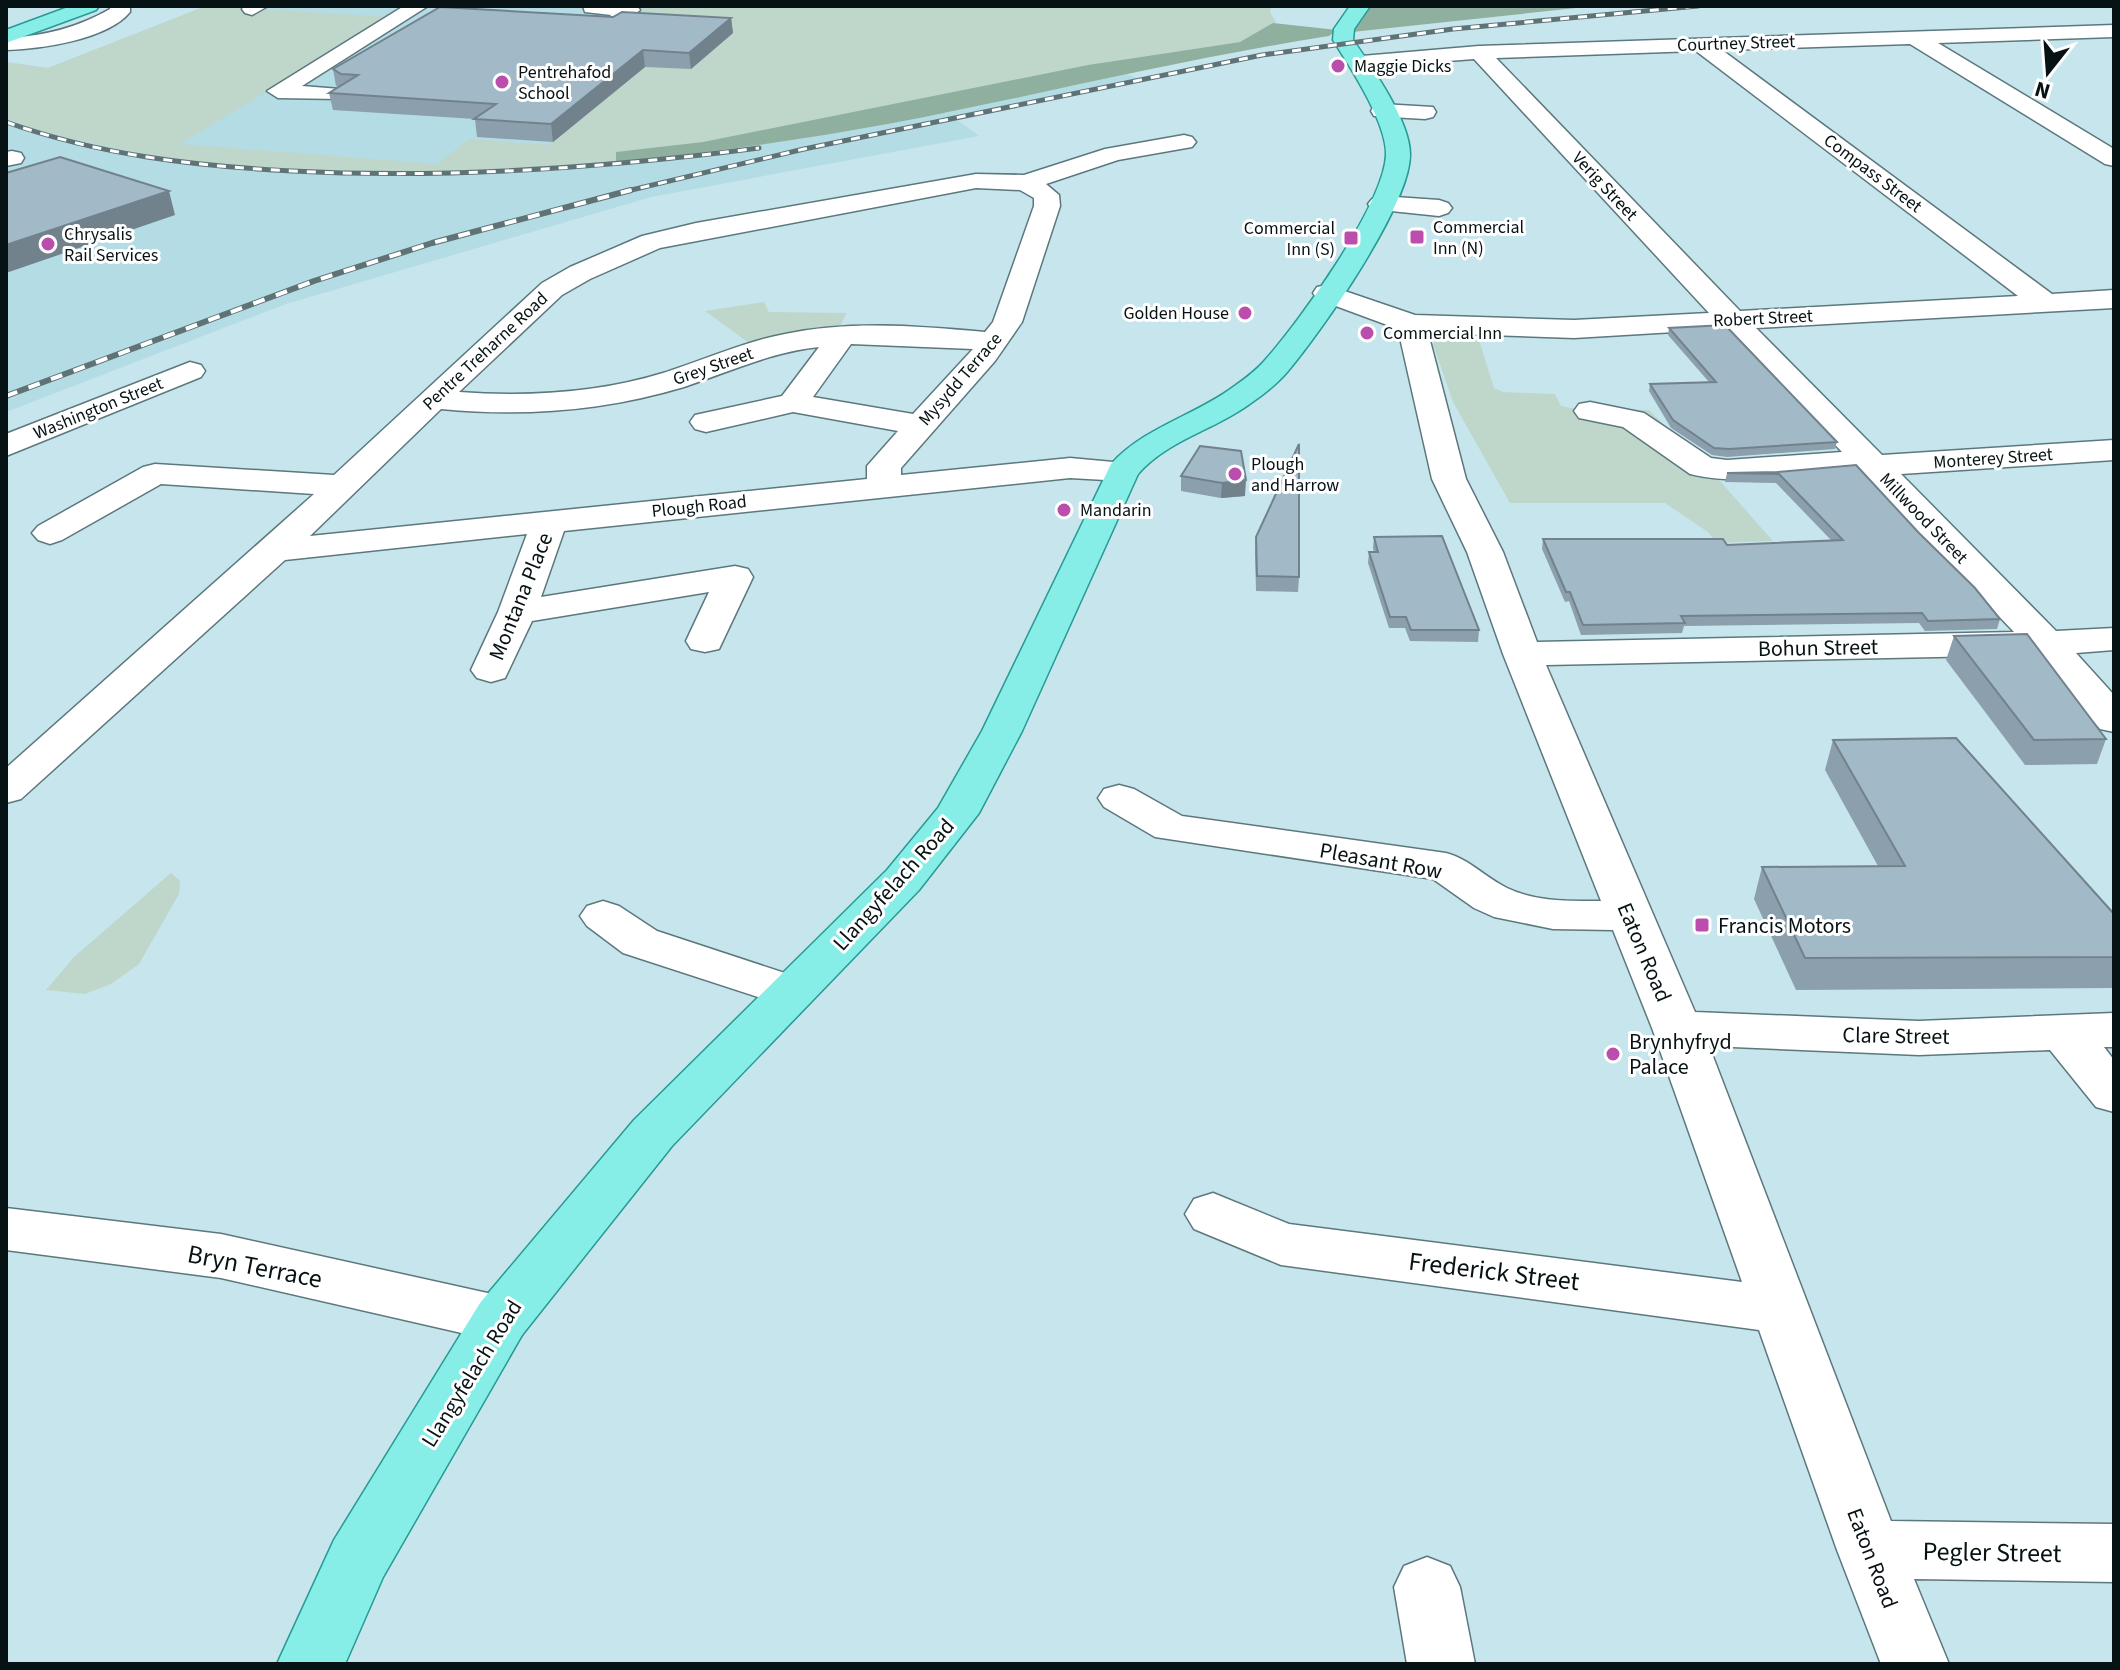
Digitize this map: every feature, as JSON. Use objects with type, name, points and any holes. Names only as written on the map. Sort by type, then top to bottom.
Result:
[{"type":"main road","points":[[6,37],[89,6]]},
{"type":"main road","name":"Llangyfelach Road","points":[[311,1664],[357,1561],[501,1319],[653,1133],[903,880],[957,813],[1002,731],[1123,471],[1150,443],[1212,414],[1258,383],[1278,363],[1367,234],[1392,179],[1398,152],[1358,62],[1343,40],[1344,29],[1360,6]]},
{"type":"street","points":[[6,44],[52,41],[109,19],[120,12],[120,6]]},
{"type":"street","points":[[332,94],[278,91],[418,6]]},
{"type":"street","points":[[595,6],[592,8],[630,10],[614,22]]},
{"type":"street","name":"Courtney Street","points":[[1358,62],[1479,52],[2114,31]]},
{"type":"street","points":[[1913,37],[2114,159]]},
{"type":"street","name":"Compass Street","points":[[1700,44],[2046,303]]},
{"type":"street","name":"Verig Street","points":[[1479,52],[1731,319]]},
{"type":"street","points":[[1382,111],[1425,112]]},
{"type":"street","name":"Pentre Treharne Road","points":[[14,777],[275,550],[552,289],[580,273],[651,242],[742,221],[976,181],[1026,183],[1109,150],[1184,142]]},
{"type":"street","name":"Mysydd Terrace","points":[[884,486],[884,466],[994,342],[1007,322],[1047,206],[1046,195],[1026,183]]},
{"type":"street","points":[[1381,204],[1439,208]]},
{"type":"street","points":[[1327,293],[1411,324]]},
{"type":"street","name":"Robert Street","points":[[1411,324],[1574,329],[2114,299]]},
{"type":"street","name":"Millwood Street","points":[[1731,319],[2046,643],[2114,720]]},
{"type":"street","name":"Eaton Road","points":[[1411,324],[1449,479],[1485,552],[1522,654],[1677,1028],[1869,1550],[1915,1664]]},
{"type":"street","points":[[793,403],[836,344],[837,337]]},
{"type":"street","name":"Grey Street","points":[[433,399],[507,405],[593,399],[670,382],[778,344],[837,337],[994,342]]},
{"type":"street","name":"Washington Street","points":[[6,446],[190,371]]},
{"type":"street","points":[[706,422],[793,403],[920,425]]},
{"type":"street","name":"Monterey Street","points":[[1590,411],[1633,420],[1702,467],[1727,470],[2114,450]]},
{"type":"street","name":"Plough Road","points":[[275,550],[1070,468],[1123,471]]},
{"type":"street","points":[[50,533],[155,474],[344,486]]},
{"type":"street","name":"Montana Place","points":[[491,670],[517,612],[549,523]]},
{"type":"street","points":[[517,612],[735,577],[705,641]]},
{"type":"street","name":"Bohun Street","points":[[1522,654],[2114,639]]},
{"type":"street","name":"Pleasant Row","points":[[1119,798],[1155,840],[1446,867],[1473,891],[1505,907],[1539,914],[1629,915]]},
{"type":"street","points":[[603,916],[640,942],[792,992]]},
{"type":"street","name":"Clare Street","points":[[1677,1028],[1919,1038],[2114,1030]]},
{"type":"street","points":[[2063,1032],[2114,1094]]},
{"type":"street","name":"Frederick Street","points":[[1213,1214],[1281,1244],[1780,1310]]},
{"type":"street","name":"Bryn Terrace","points":[[6,1229],[221,1256],[501,1319]]},
{"type":"street","name":"Pegler Street","points":[[1869,1550],[2114,1553]]},
{"type":"street","points":[[1427,1587],[1441,1664]]},
{"type":"shaded area","points":[[206,6],[1271,6],[1270,13],[1276,22],[1240,42],[1167,51],[921,97],[945,113],[1127,74],[1144,81],[956,119],[979,136],[651,197],[286,304],[6,412],[6,62],[48,68]]},
{"type":"green space","name":"Pentrehafod School","points":[[206,6],[391,17],[180,144],[437,164],[469,139],[549,145],[617,65],[691,69],[733,33],[660,15],[662,12],[640,11],[647,6],[1271,6],[1270,13],[1276,22],[1240,42],[1088,65],[703,142],[617,152],[616,162],[422,172],[227,166],[100,145],[6,119],[6,62],[48,68]]},
{"type":"green space","points":[[1360,6],[1595,6],[1343,33]]},
{"type":"green space","points":[[1273,23],[1337,30],[1329,36],[1220,55],[893,123],[754,146],[616,162],[616,152],[703,142],[1088,65],[1240,42]]},
{"type":"green space","points":[[764,302],[769,312],[847,313],[837,331],[749,343],[705,311]]},
{"type":"green space","points":[[1460,336],[1479,340],[1494,388],[1503,392],[1555,394],[1561,406],[1570,408],[1649,410],[1713,473],[1773,541],[1716,543],[1708,532],[1665,503],[1510,503],[1453,402],[1433,344],[1440,338]]},
{"type":"green space","points":[[171,873],[180,881],[179,894],[139,964],[111,984],[85,994],[46,990],[74,957]]},
{"type":"building","points":[[440,7],[613,17],[622,12],[731,18],[689,53],[643,50],[551,124],[474,119],[496,104],[329,93],[358,75],[341,74],[333,69]]},
{"type":"building","points":[[60,157],[169,191],[6,245],[6,173]]},
{"type":"building","points":[[1725,325],[1837,442],[1714,448],[1673,420],[1650,384],[1716,382],[1669,328]]},
{"type":"building","points":[[1299,444],[1299,577],[1257,576],[1256,537]]},
{"type":"building","points":[[1200,446],[1241,451],[1246,480],[1222,483],[1181,476]]},
{"type":"building","points":[[1856,465],[1975,588],[2000,619],[1928,621],[1922,613],[1681,616],[1685,623],[1583,625],[1543,539],[1723,539],[1727,545],[1843,540],[1779,474],[1727,473]]},
{"type":"building","points":[[1442,536],[1479,630],[1411,630],[1406,617],[1390,617],[1369,552],[1378,552],[1374,537]]},
{"type":"building","points":[[2027,634],[2106,739],[2034,740],[1954,636]]},
{"type":"building","points":[[1956,738],[2114,914],[2114,957],[1805,958],[1762,867],[1905,866],[1833,740]]},
{"type":"railway","points":[[628,191],[804,149],[1262,55],[1453,29],[1698,6]]},
{"type":"railway","points":[[6,122],[76,143],[147,157],[255,169],[351,173],[526,170],[759,148]]},
{"type":"railway","points":[[6,396],[314,281],[432,243],[628,191]]},
{"type":"railway","points":[[623,192],[628,191]]},
{"type":"place","name":"Maggie Dicks","points":[[1338,66]]},
{"type":"place","name":"Pentrehafod School","points":[[502,82]]},
{"type":"place","name":"Commercial Inn (N)","points":[[1417,237]]},
{"type":"place","name":"Commercial Inn (S)","points":[[1351,238]]},
{"type":"place","name":"Chrysalis Rail Services","points":[[48,244]]},
{"type":"place","name":"Golden House","points":[[1245,313]]},
{"type":"place","name":"Commercial Inn","points":[[1367,333]]},
{"type":"place","name":"Plough and Harrow","points":[[1235,474]]},
{"type":"place","name":"Mandarin","points":[[1064,510]]},
{"type":"place","name":"Francis Motors","points":[[1702,925]]},
{"type":"place","name":"Brynhyfryd Palace","points":[[1613,1054]]}]
